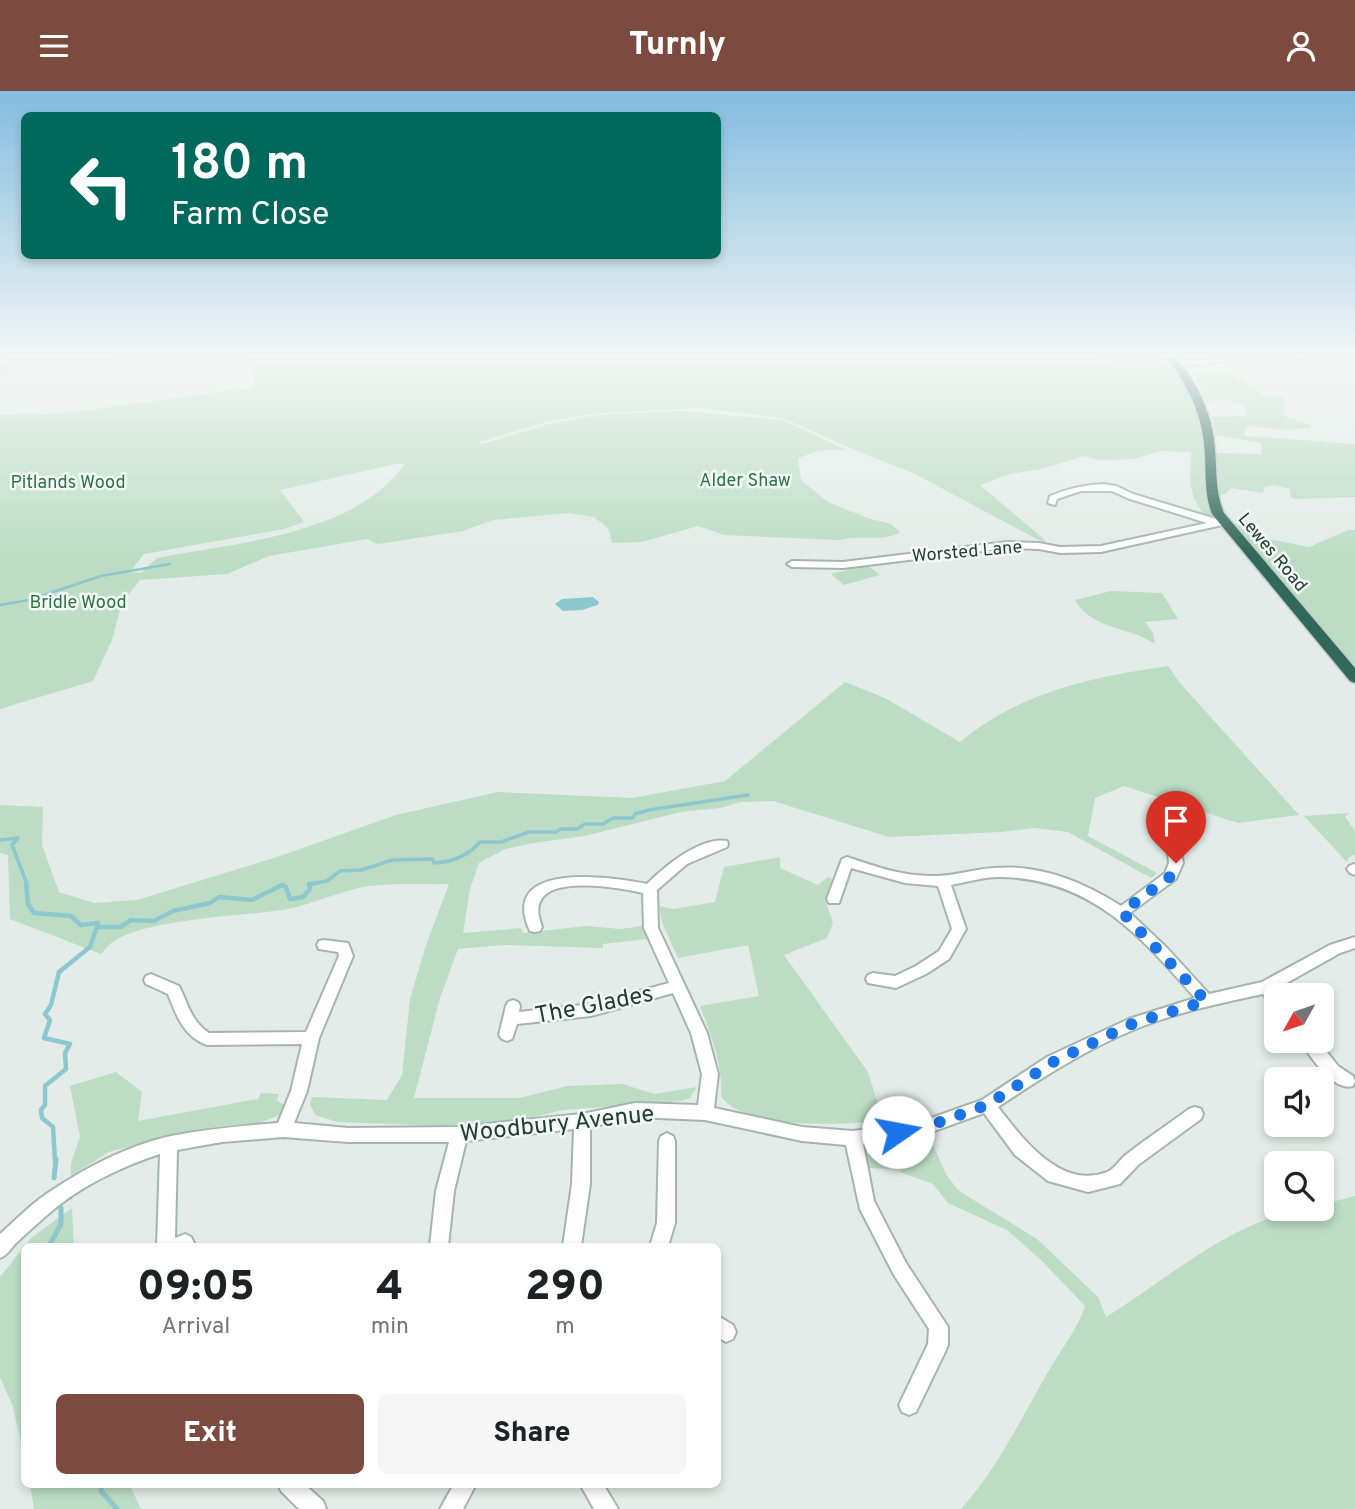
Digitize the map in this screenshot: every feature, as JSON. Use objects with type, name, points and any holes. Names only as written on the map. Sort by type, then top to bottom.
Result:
[{"type":"highway","name":"Lewes Road","points":[[1205,422],[1209,434],[1212,503],[1219,522],[1355,678]]},
{"type":"street","points":[[1052,503],[1053,498],[1062,493],[1080,489],[1123,490],[1130,496],[1219,522]]},
{"type":"street","name":"Worsted Lane","points":[[792,564],[843,565],[1007,545],[1060,550],[1101,549],[1219,522]]},
{"type":"street","points":[[1122,912],[1171,876],[1176,863],[1173,841]]},
{"type":"street","points":[[535,927],[531,910],[533,900],[549,887],[578,880],[602,880],[650,889],[670,867],[692,853],[722,844]]},
{"type":"street","points":[[834,899],[847,862],[915,881],[943,881],[997,872],[1040,875],[1086,891],[1122,912],[1206,1001]]},
{"type":"street","points":[[873,979],[895,982],[944,955],[958,929],[943,881]]},
{"type":"street","name":"The Glades","points":[[650,889],[651,928],[699,1033],[710,1074],[705,1113]]},
{"type":"street","name":"Woodbury Avenue","points":[[1286,983],[1335,949],[1355,942]]},
{"type":"street","points":[[283,1130],[299,1091],[310,1038],[346,956],[343,947],[324,945]]},
{"type":"street","points":[[150,980],[174,990],[185,1019],[200,1036],[207,1039],[310,1038]]},
{"type":"street","name":"The Glades","points":[[506,1035],[512,1012],[591,1010],[678,986]]},
{"type":"street","name":"Woodbury Avenue","points":[[0,1249],[6,1240],[50,1202],[78,1184],[134,1155],[169,1144],[222,1135],[283,1130],[348,1135],[459,1134],[582,1121],[635,1110],[705,1113],[802,1134],[853,1138],[920,1129],[987,1105],[1053,1062],[1134,1023],[1206,1001],[1264,994]]},
{"type":"street","points":[[1318,1053],[1332,1071],[1347,1081]]},
{"type":"street","points":[[987,1105],[1021,1150],[1054,1175],[1088,1184],[1114,1178],[1132,1160],[1195,1114]]},
{"type":"street","points":[[572,1243],[581,1184],[582,1121]]},
{"type":"street","points":[[439,1243],[445,1191],[459,1134]]},
{"type":"street","points":[[853,1138],[866,1203],[900,1269],[939,1327],[938,1345],[909,1405]]},
{"type":"street","points":[[660,1243],[666,1223],[667,1141]]},
{"type":"street","points":[[166,1243],[169,1144]]},
{"type":"street","points":[[292,1488],[315,1509]]},
{"type":"street","points":[[451,1509],[464,1488]]},
{"type":"street","points":[[593,1488],[607,1509]]},
{"type":"green space","points":[[0,422],[545,422],[479,442],[482,444],[558,422],[787,422],[847,450],[821,451],[798,459],[801,480],[828,502],[867,518],[891,524],[900,532],[887,537],[839,540],[724,535],[698,526],[642,542],[612,543],[608,528],[602,523],[593,517],[569,513],[493,520],[463,531],[378,544],[367,539],[269,556],[227,574],[140,580],[122,602],[112,640],[93,681],[0,709]],"holes":[[[405,464],[383,488],[356,507],[292,532],[157,558],[141,573],[130,572],[144,554],[284,529],[304,522],[280,490]]]},
{"type":"green space","points":[[793,422],[1200,422],[1205,486],[1213,516],[1204,516],[1194,498],[1190,479],[1191,452],[1161,451],[1134,459],[1098,460],[1084,456],[1042,469],[1010,474],[980,485],[1046,541],[1044,543],[913,473]]},
{"type":"green space","points":[[1213,422],[1303,422],[1311,425],[1311,428],[1287,430],[1252,426],[1246,428],[1244,436],[1355,444],[1355,497],[1295,499],[1290,497],[1290,489],[1275,485],[1264,487],[1263,493],[1231,488],[1226,494],[1218,495],[1215,453],[1262,454],[1261,443],[1216,435]]},
{"type":"green space","points":[[1229,521],[1269,539],[1309,547],[1348,530],[1355,530],[1355,667]]},
{"type":"green space","points":[[867,565],[880,575],[844,585],[831,574]]},
{"type":"green space","points":[[1111,591],[1162,593],[1178,619],[1145,622],[1153,633],[1155,644],[1091,617],[1075,600]]},
{"type":"green space","points":[[1168,666],[1180,683],[1299,815],[1238,823],[1124,786],[1095,798],[1088,836],[1157,873],[1151,878],[1068,832],[1034,828],[889,837],[773,801],[741,802],[720,808],[681,812],[584,836],[505,849],[479,863],[470,889],[463,933],[521,928],[523,933],[586,926],[621,929],[642,926],[648,939],[603,944],[603,948],[504,945],[458,949],[440,998],[414,1098],[519,1098],[568,1086],[623,1084],[654,1094],[697,1087],[690,1098],[680,1101],[563,1110],[525,1119],[448,1126],[338,1122],[315,1115],[310,1104],[312,1097],[387,1100],[402,1075],[410,999],[426,945],[449,884],[369,886],[285,909],[170,923],[131,933],[114,941],[101,954],[10,919],[8,855],[0,853],[0,805],[43,807],[42,845],[59,892],[94,903],[137,900],[277,857],[396,815],[498,792],[632,798],[725,781],[845,682],[885,698],[960,742],[1007,711],[1058,689],[1112,675]]},
{"type":"green space","points":[[1349,813],[1345,817],[1355,831],[1355,854],[1348,858],[1347,862],[1304,816]]},
{"type":"green space","points":[[780,857],[780,868],[818,885],[828,877],[837,882],[825,899],[833,923],[827,938],[784,955],[868,1072],[878,1104],[891,1120],[826,1124],[774,1120],[751,1115],[733,1107],[721,1096],[718,1062],[700,1006],[759,996],[748,945],[678,958],[663,925],[659,906],[674,909],[715,902],[724,867]]},
{"type":"green space","points":[[116,1072],[142,1092],[138,1121],[258,1099],[261,1093],[279,1094],[277,1101],[287,1106],[280,1115],[259,1123],[222,1126],[167,1136],[109,1152],[71,1176],[71,1163],[80,1137],[70,1086]]},
{"type":"green space","points":[[933,1145],[947,1176],[959,1191],[1037,1239],[1098,1297],[1106,1317],[1208,1248],[1236,1233],[1264,1220],[1334,1221],[1334,1202],[1355,1196],[1355,1509],[961,1509],[999,1459],[1074,1330],[1085,1306],[1041,1260],[1007,1230],[948,1203],[933,1184],[892,1169],[868,1168],[867,1155],[872,1151]]},
{"type":"green space","points":[[72,1208],[74,1243],[27,1243],[31,1238]]},
{"type":"green space","points":[[21,1251],[21,1443],[13,1407],[0,1377],[0,1277]]},
{"type":"green space","points":[[31,1488],[131,1488],[141,1509],[34,1509]]},
{"type":"water","points":[[593,597],[599,602],[598,605],[582,610],[563,611],[555,604],[562,599]]},
{"type":"waterway","points":[[0,605],[29,600],[101,576],[170,564]]},
{"type":"waterway","points":[[309,884],[327,881],[340,871],[361,870],[393,860],[432,859],[434,863],[447,861],[465,855],[480,842],[501,842],[529,832],[577,829],[585,824],[603,824],[613,818],[633,818],[635,814],[649,810],[748,795]]},
{"type":"waterway","points":[[0,840],[18,838],[12,845],[27,884]]},
{"type":"waterway","points":[[26,883],[28,904],[34,913],[71,916],[81,925],[98,923],[90,947],[59,972],[51,1005],[45,1014],[50,1020],[44,1038],[70,1044],[65,1053],[66,1069],[45,1086],[45,1105],[41,1110],[42,1118],[53,1127],[55,1161]]},
{"type":"waterway","points":[[309,884],[317,883]]},
{"type":"waterway","points":[[97,927],[120,927],[131,920],[154,921],[173,911],[210,903],[219,897],[252,900],[282,885],[286,887],[290,899],[303,897],[310,889],[309,884]]},
{"type":"waterway","points":[[54,1178],[56,1159]]},
{"type":"waterway","points":[[51,1243],[61,1224],[61,1208]]},
{"type":"waterway","points":[[101,1488],[101,1491],[117,1509]]},
{"type":"route","points":[[898,1132],[920,1129],[987,1105],[1053,1062],[1134,1023],[1206,1001],[1122,912],[1171,876],[1176,863]]},
{"type":"park label","name":"Alder Shaw","points":[[745,480]]},
{"type":"park label","name":"Pitlands Wood","points":[[68,482]]},
{"type":"park label","name":"Bridle Wood","points":[[78,602]]}]
